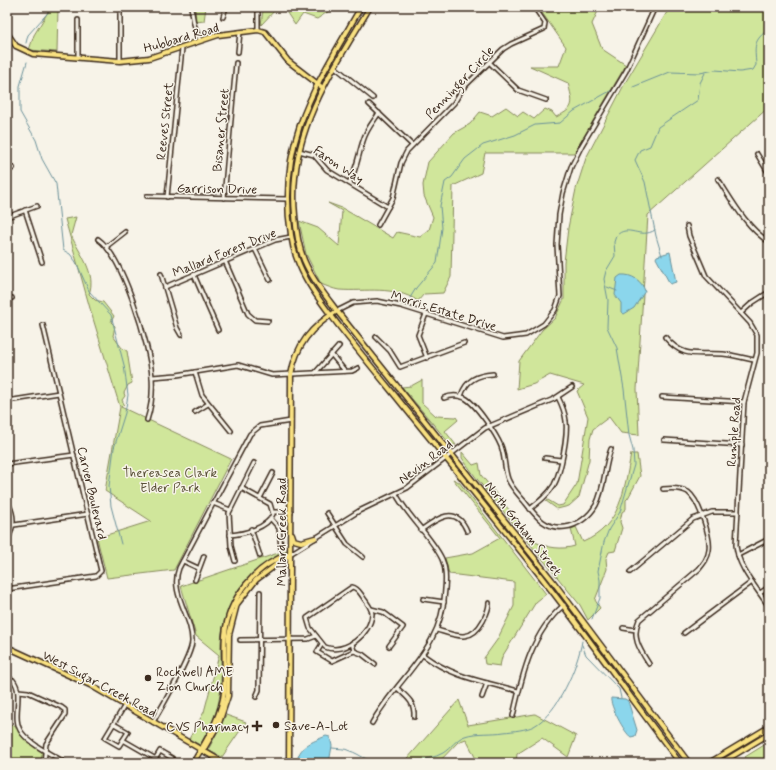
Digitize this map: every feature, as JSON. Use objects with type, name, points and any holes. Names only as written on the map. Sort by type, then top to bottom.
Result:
[{"type":"main road","points":[[331,315],[312,290],[301,271],[291,237],[287,199],[290,163],[293,146],[305,108],[317,83],[361,7]]},
{"type":"main road","points":[[337,311],[316,282],[301,250],[294,207],[294,181],[299,151],[314,106],[370,7]]},
{"type":"main road","name":"Hubbard Road","points":[[7,33],[16,46],[28,52],[120,61],[149,58],[218,35],[258,30]]},
{"type":"main road","points":[[258,30],[265,32],[288,61],[323,88]]},
{"type":"main road","name":"Mallard Creek Road","points":[[288,763],[291,375],[296,353],[302,343],[313,329],[337,311]]},
{"type":"main road","name":"North Graham Street","points":[[337,311],[552,580],[689,763]]},
{"type":"main road","name":"North Graham Street","points":[[331,315],[564,605],[680,763]]},
{"type":"main road","points":[[291,529],[293,537],[296,540],[305,542],[315,538]]},
{"type":"main road","name":"Nevin Road","points":[[201,751],[206,747],[219,723],[228,696],[228,635],[237,604],[249,587],[264,573],[290,554]]},
{"type":"main road","name":"Nevin Road","points":[[194,763],[214,727],[221,707],[224,681],[225,635],[234,602],[246,584],[262,570],[290,554]]},
{"type":"main road","points":[[276,565],[284,564],[290,567]]},
{"type":"main road","name":"West Sugar Creek Road","points":[[7,647],[76,678],[224,763]]},
{"type":"main road","points":[[709,763],[769,727]]},
{"type":"main road","points":[[724,762],[769,734]]},
{"type":"street","points":[[120,7],[120,61]]},
{"type":"street","points":[[191,7],[194,24],[200,40]]},
{"type":"street","points":[[223,17],[226,7]]},
{"type":"street","points":[[258,7],[258,30]]},
{"type":"street","name":"Penninger Circle","points":[[378,225],[394,193],[403,156],[412,145],[454,103],[463,88],[511,44],[544,29],[545,23],[534,7]]},
{"type":"street","name":"Morris Estate Drive","points":[[337,311],[354,303],[377,301],[426,314],[503,338],[526,335],[544,324],[555,310],[560,296],[558,245],[559,215],[563,193],[571,167],[582,145],[621,81],[655,7]]},
{"type":"street","points":[[78,20],[78,57]]},
{"type":"street","points":[[238,52],[240,32]]},
{"type":"street","name":"Reeves Street","points":[[167,197],[182,48]]},
{"type":"street","name":"Bisaner Street","points":[[224,198],[236,63]]},
{"type":"street","points":[[490,63],[518,90],[546,100]]},
{"type":"street","points":[[335,67],[373,98]]},
{"type":"street","points":[[369,104],[412,145]]},
{"type":"street","points":[[349,183],[356,168],[366,134],[379,113]]},
{"type":"street","name":"Faron Way","points":[[299,151],[314,155],[328,170],[388,207]]},
{"type":"street","points":[[757,154],[769,174]]},
{"type":"street","points":[[7,172],[13,168]]},
{"type":"street","points":[[718,180],[745,221],[758,234],[769,242]]},
{"type":"street","name":"Garrison Drive","points":[[147,196],[287,199]]},
{"type":"street","points":[[7,217],[37,206]]},
{"type":"street","points":[[25,210],[42,262]]},
{"type":"street","name":"Rumple Road","points":[[687,226],[689,236],[706,276],[717,290],[750,323],[757,335],[758,348],[744,402],[736,545],[738,555],[752,582],[769,607]]},
{"type":"street","points":[[106,246],[125,232]]},
{"type":"street","name":"Mallard Forest Drive","points":[[165,287],[275,240],[291,237]]},
{"type":"street","points":[[98,239],[106,246],[119,266],[133,304],[148,354],[152,377],[152,399],[147,420]]},
{"type":"street","points":[[255,249],[270,280]]},
{"type":"street","points":[[225,261],[248,314],[256,320],[268,321]]},
{"type":"street","points":[[161,274],[177,328],[181,335]]},
{"type":"street","points":[[194,274],[218,330]]},
{"type":"street","points":[[741,313],[752,303],[769,292]]},
{"type":"street","points":[[7,299],[12,298]]},
{"type":"street","points":[[426,314],[418,335],[426,358]]},
{"type":"street","name":"Carver Boulevard","points":[[7,589],[99,575],[101,569],[43,325]]},
{"type":"street","points":[[376,337],[390,351],[400,367],[464,343]]},
{"type":"street","points":[[665,337],[676,348],[691,354],[722,354],[754,360]]},
{"type":"street","points":[[315,373],[339,346]]},
{"type":"street","points":[[331,354],[345,371]]},
{"type":"street","points":[[152,377],[238,365],[268,374],[291,375],[345,371],[358,368]]},
{"type":"street","points":[[195,372],[199,390],[208,404],[231,431]]},
{"type":"street","points":[[461,396],[466,385],[475,378],[493,374]]},
{"type":"street","name":"Nevin Road","points":[[290,554],[363,509],[396,494],[416,482],[489,426],[558,397],[572,387]]},
{"type":"street","points":[[7,401],[59,393]]},
{"type":"street","points":[[444,398],[455,395],[461,396],[471,403],[489,426],[501,447],[510,482],[530,509],[543,522],[555,527],[570,526],[584,519],[594,509],[611,449]]},
{"type":"street","points":[[530,509],[544,498],[554,484],[561,460],[566,424],[563,406],[558,397]]},
{"type":"street","points":[[662,397],[744,402]]},
{"type":"street","points":[[195,412],[208,404]]},
{"type":"street","points":[[153,722],[191,648],[191,633],[176,585],[183,561],[252,430],[265,424],[291,421]]},
{"type":"street","points":[[664,440],[742,445]]},
{"type":"street","points":[[7,464],[74,455]]},
{"type":"street","points":[[546,458],[561,460]]},
{"type":"street","points":[[235,561],[228,519],[230,510],[254,463]]},
{"type":"street","points":[[260,498],[273,473]]},
{"type":"street","points":[[230,535],[251,529],[271,519],[274,512],[270,504],[241,488]]},
{"type":"street","points":[[649,664],[637,643],[636,630],[643,616],[699,569],[706,559],[709,541],[701,515],[694,499],[689,493],[680,489],[663,489]]},
{"type":"street","points":[[372,723],[423,655],[437,630],[444,602],[446,581],[444,564],[439,554],[403,507],[396,494]]},
{"type":"street","points":[[7,501],[14,516],[14,525],[7,542]]},
{"type":"street","points":[[213,504],[230,510]]},
{"type":"street","points":[[630,572],[689,522],[701,515],[726,510],[738,512]]},
{"type":"street","points":[[274,512],[291,512]]},
{"type":"street","points":[[327,513],[347,544],[363,557]]},
{"type":"street","points":[[14,525],[88,514]]},
{"type":"street","points":[[421,530],[437,519],[449,516],[461,521],[467,530]]},
{"type":"street","points":[[271,519],[278,528],[281,548]]},
{"type":"street","points":[[251,529],[260,556]]},
{"type":"street","points":[[738,555],[769,539]]},
{"type":"street","points":[[195,580],[198,568],[204,556]]},
{"type":"street","points":[[183,561],[198,568]]},
{"type":"street","points":[[684,633],[752,582]]},
{"type":"street","points":[[760,593],[769,587]]},
{"type":"street","points":[[350,588],[358,590],[371,609],[372,614],[367,629],[352,643],[336,648],[328,648],[322,644],[316,636],[308,624],[308,616],[350,588]]},
{"type":"street","points":[[256,697],[259,690],[260,592]]},
{"type":"street","points":[[423,600],[444,602]]},
{"type":"street","points":[[437,630],[459,636],[471,634],[479,628],[488,611],[489,603]]},
{"type":"street","points":[[513,716],[518,691],[536,638],[550,618],[564,605]]},
{"type":"street","points":[[371,609],[383,612],[403,627],[389,646]]},
{"type":"street","points":[[623,628],[636,630]]},
{"type":"street","points":[[240,640],[308,640],[316,636]]},
{"type":"street","points":[[352,643],[354,651]]},
{"type":"street","points":[[322,644],[317,652],[332,661],[354,651],[362,654],[375,664]]},
{"type":"street","points":[[423,655],[448,672],[518,691]]},
{"type":"street","points":[[13,680],[18,686],[17,717],[19,727],[26,736],[66,763]]},
{"type":"street","points":[[482,697],[487,683]]},
{"type":"street","points":[[397,688],[411,700],[414,707],[414,716]]},
{"type":"street","points":[[18,691],[28,692],[65,710],[65,715],[46,744],[44,763]]},
{"type":"street","points":[[114,724],[128,732],[119,746],[105,738],[125,705]]},
{"type":"street","points":[[123,740],[154,761],[160,751],[172,758],[169,763]]},
{"type":"green space","points":[[51,7],[59,7],[57,52],[29,50],[34,35]]},
{"type":"green space","points":[[195,7],[206,7],[204,21],[196,22]]},
{"type":"green space","points":[[281,7],[277,8],[261,25],[263,10]]},
{"type":"green space","points":[[283,7],[331,7],[332,9],[317,19],[303,14],[295,25]]},
{"type":"green space","points":[[538,7],[590,7],[598,11],[592,24],[602,49],[626,65],[574,153],[485,153],[481,173],[453,186],[451,277],[443,293],[424,294],[418,301],[409,296],[389,291],[339,290],[321,284],[306,254],[299,221],[318,228],[339,246],[342,211],[328,203],[342,208],[393,238],[397,232],[420,237],[429,230],[433,217],[424,196],[423,185],[428,162],[454,133],[470,124],[480,112],[492,116],[506,107],[518,116],[523,112],[534,119],[545,109],[552,112],[556,117],[570,108],[572,100],[568,83],[530,66],[559,66],[566,47]]},
{"type":"green space","points":[[670,7],[769,7],[769,107],[648,215],[637,389],[639,435],[621,433],[609,417],[593,429],[590,439],[589,460],[579,497],[569,506],[557,509],[546,501],[548,500],[558,506],[563,505],[577,484],[588,417],[577,391],[584,385],[550,375],[534,384],[517,389],[519,361],[542,330],[555,318],[564,299],[564,262],[568,228],[576,189],[586,158],[625,83]]},
{"type":"green space","name":"Thereasea Clark Elder Park","points":[[76,217],[71,235],[89,271],[91,286],[89,294],[95,300],[103,302],[114,316],[111,322],[115,326],[113,336],[122,348],[127,351],[132,383],[128,385],[124,393],[125,396],[122,400],[124,404],[121,407],[231,459],[174,570],[107,578],[97,538],[151,521],[105,491],[120,407],[65,219]]},
{"type":"green space","points":[[422,380],[422,403],[436,416],[456,417],[458,420],[445,431],[456,445],[451,445],[402,387],[411,386]]},
{"type":"green space","points":[[462,452],[473,465],[479,463],[481,475],[535,542],[545,546],[560,548],[575,546],[571,529],[576,527],[583,542],[596,535],[606,527],[619,506],[631,454],[637,454],[640,476],[626,500],[626,509],[622,512],[620,522],[622,528],[615,551],[609,552],[606,559],[607,569],[595,600],[600,608],[588,620],[580,605],[477,479],[462,458]]},
{"type":"green space","points":[[453,479],[459,482],[546,594],[536,602],[502,657],[500,666],[485,664],[484,658],[497,640],[514,606],[514,582],[449,574],[445,558],[473,553],[500,538]]},
{"type":"green space","points":[[287,550],[287,553],[251,579],[234,600],[227,613],[221,642],[221,679],[218,706],[209,729],[200,745],[189,739],[204,712],[219,655],[196,636],[181,586]]},
{"type":"green space","points":[[459,700],[468,725],[535,714],[576,736],[568,757],[542,738],[517,754],[516,763],[478,763],[466,739],[458,742],[438,763],[416,763],[407,759]]},
{"type":"green space","points":[[226,715],[246,722],[222,757],[208,750]]},
{"type":"green space","points":[[16,725],[22,736],[42,750],[42,763],[7,763],[7,726]]},
{"type":"green space","points":[[769,742],[769,763],[749,763],[745,757]]},
{"type":"water","points":[[670,252],[676,282],[670,284],[656,258],[657,256]]},
{"type":"water","points":[[621,275],[633,277],[639,281],[644,287],[645,291],[634,308],[624,314],[621,312],[621,303],[615,295],[617,278]]},
{"type":"water","points":[[611,698],[625,699],[628,701],[637,730],[635,736],[631,737],[628,735],[612,706]]},
{"type":"water","points":[[326,736],[330,737],[332,746],[329,763],[297,763],[300,752],[307,745]]},
{"type":"waterway","points":[[26,43],[28,35],[53,7]]},
{"type":"waterway","points":[[633,87],[670,72],[700,73],[715,70],[740,72],[753,70],[756,65],[755,49],[757,41],[769,29]]},
{"type":"waterway","points":[[27,62],[20,86],[20,112],[36,140],[42,159],[56,184],[63,250],[70,254],[76,262],[89,291],[111,315],[124,365],[128,395],[125,413],[114,448],[109,486],[111,506],[121,544]]},
{"type":"waterway","points":[[662,256],[656,236],[645,182],[635,160],[640,150],[650,146],[658,127],[698,100],[700,83],[705,73]]},
{"type":"waterway","points":[[410,298],[416,288],[437,263],[442,228],[440,206],[445,182],[452,177],[465,159],[483,145],[515,135],[535,125],[560,123],[574,111],[612,90]]},
{"type":"waterway","points":[[592,619],[600,598],[600,580],[598,571],[604,542],[609,529],[620,512],[634,465],[617,348],[607,327],[608,300],[604,279],[606,271],[615,256],[614,242],[616,236],[625,231],[650,233],[655,230]]},
{"type":"waterway","points":[[607,287],[617,291]]},
{"type":"waterway","points":[[332,748],[348,750],[374,762],[412,761],[437,756],[449,749],[459,739],[465,736],[515,731],[534,726],[543,720],[551,711],[566,688],[576,663],[582,641]]},
{"type":"waterway","points":[[582,645],[586,655],[619,689],[621,698]]},
{"type":"place","name":"Rockwell AME Zion Church","points":[[148,678]]},
{"type":"place","name":"Save-A-Lot","points":[[276,725]]},
{"type":"place","name":"CVS Pharmacy","points":[[257,726]]}]
